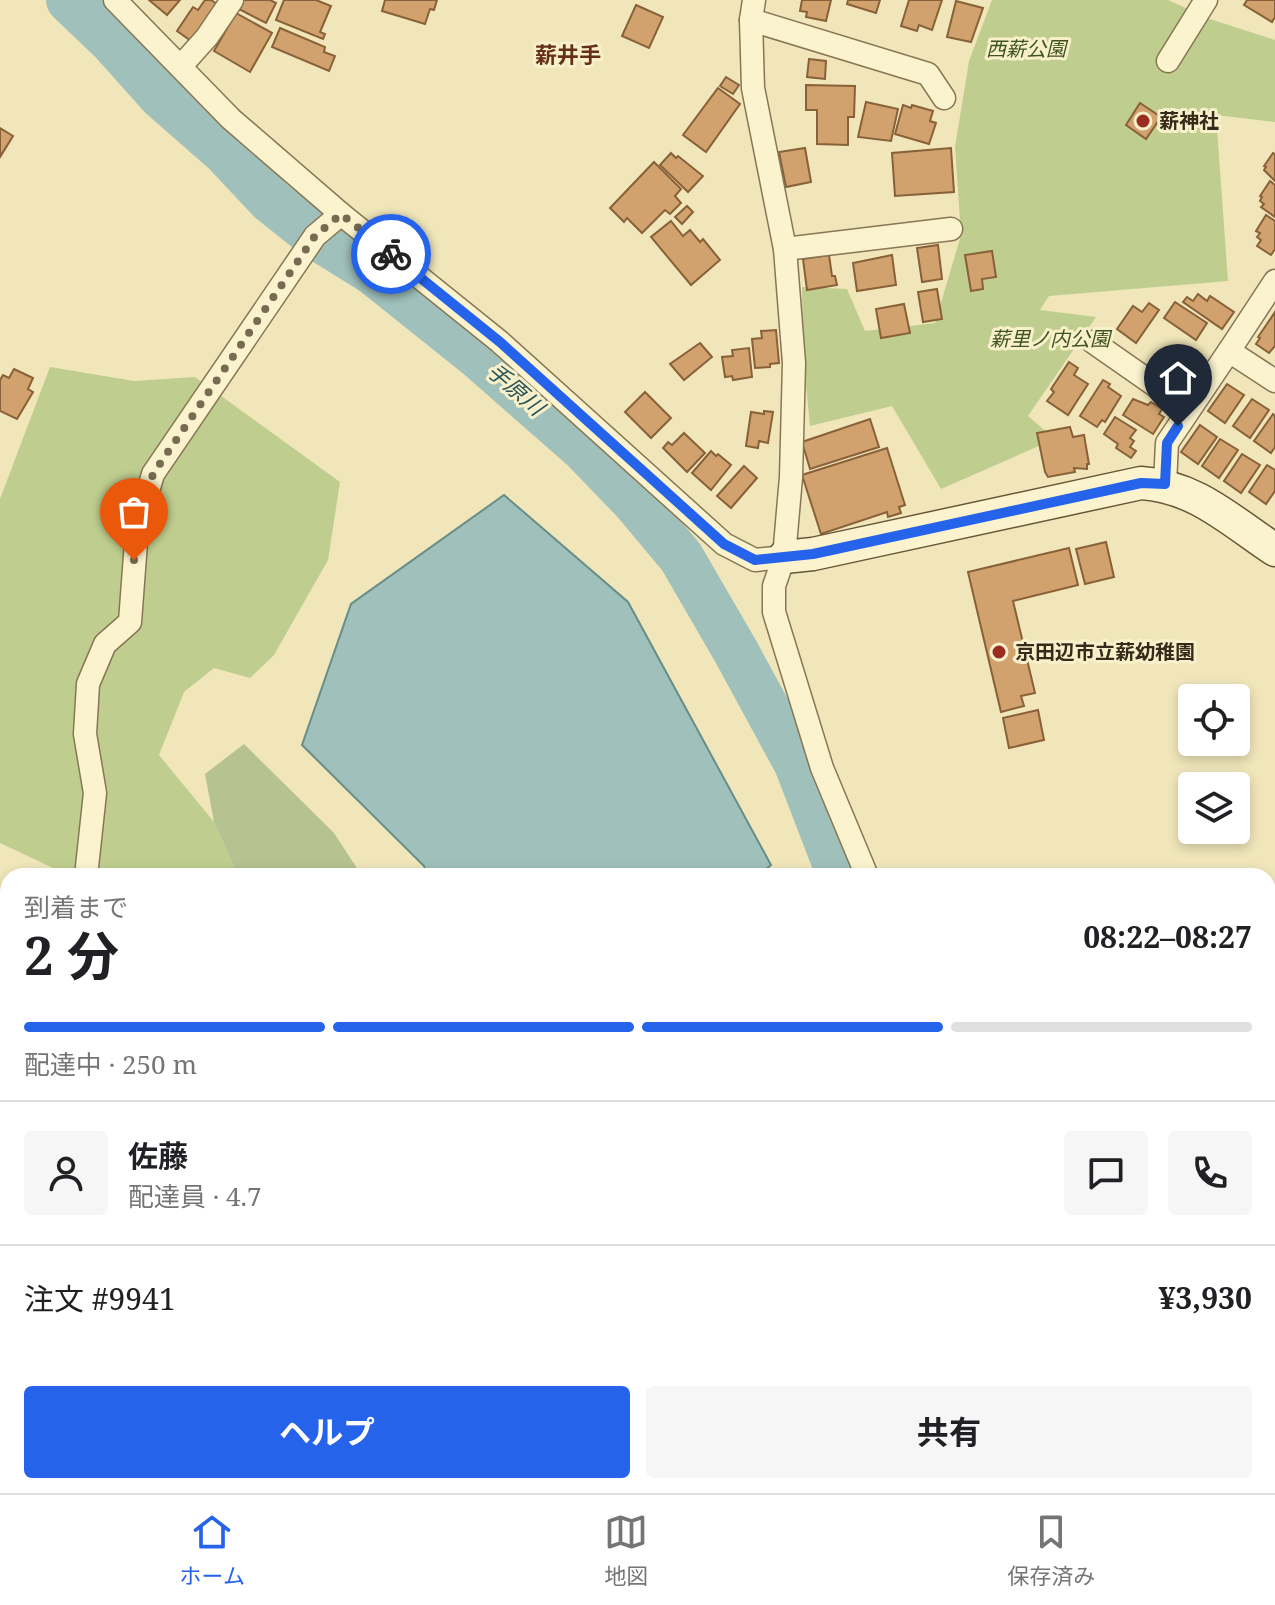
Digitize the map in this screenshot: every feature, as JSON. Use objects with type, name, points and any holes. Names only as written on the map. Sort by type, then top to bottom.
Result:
[{"type":"street","points":[[115,0],[231,119],[341,214],[500,342],[724,544],[755,560],[813,554],[1141,483],[1165,484],[1191,494],[1275,550]]},
{"type":"street","points":[[181,66],[207,37],[232,0]]},
{"type":"street","points":[[1168,61],[1206,0]]},
{"type":"street","points":[[864,868],[822,768],[774,612],[774,586],[784,557],[791,477],[794,363],[785,249],[753,88],[753,10],[928,74],[944,98]]},
{"type":"street","points":[[87,868],[95,793],[85,734],[88,684],[105,644],[130,622],[137,529],[153,474],[315,236],[341,214]]},
{"type":"street","points":[[785,249],[951,229]]},
{"type":"street","points":[[1165,484],[1167,443],[1275,281]]},
{"type":"street","points":[[1093,342],[1189,409]]},
{"type":"street","points":[[1229,351],[1275,381]]},
{"type":"green space","points":[[992,0],[1168,0],[1210,19],[1275,40],[1275,122],[1216,115],[1228,281],[1049,296],[1040,310],[1096,317],[1028,416],[1055,439],[941,489],[892,406],[810,426],[803,354],[802,287],[847,289],[865,331],[935,323],[961,235],[955,147],[969,61]]},
{"type":"green space","points":[[50,367],[134,381],[195,377],[340,482],[328,560],[274,655],[250,678],[214,668],[184,692],[159,755],[214,822],[234,868],[53,868],[0,843],[0,499]]},
{"type":"green space","points":[[244,744],[334,833],[357,868],[234,868],[214,822],[205,774]]},
{"type":"water","points":[[504,495],[628,602],[771,865],[767,868],[425,868],[302,745],[351,604]]},
{"type":"building","points":[[149,0],[180,0],[167,15]]},
{"type":"building","points":[[205,0],[220,6],[194,43],[177,31],[193,7],[198,10]]},
{"type":"building","points":[[243,0],[270,0],[276,3],[266,23],[239,9]]},
{"type":"building","points":[[284,0],[316,0],[331,6],[320,32],[325,34],[323,39],[276,20]]},
{"type":"building","points":[[385,0],[437,0],[425,24],[382,11]]},
{"type":"building","points":[[802,0],[831,0],[826,21],[806,17],[807,12],[800,11]]},
{"type":"building","points":[[848,0],[880,0],[876,13],[847,4]]},
{"type":"building","points":[[909,0],[942,0],[932,30],[919,25],[917,31],[901,26]]},
{"type":"building","points":[[1247,0],[1275,0],[1272,22],[1244,5]]},
{"type":"building","points":[[956,1],[983,8],[971,42],[947,37]]},
{"type":"building","points":[[636,5],[663,17],[649,48],[622,36]]},
{"type":"building","points":[[236,13],[272,33],[250,72],[214,51]]},
{"type":"building","points":[[280,28],[325,47],[324,52],[335,56],[329,71],[272,47]]},
{"type":"building","points":[[809,59],[826,61],[825,79],[807,77]]},
{"type":"building","points":[[726,77],[739,85],[733,94],[720,86]]},
{"type":"building","points":[[806,85],[855,86],[854,117],[848,117],[848,145],[817,144],[817,110],[806,110]]},
{"type":"building","points":[[718,88],[740,104],[706,152],[683,135]]},
{"type":"building","points":[[866,102],[898,109],[891,141],[858,137]]},
{"type":"building","name":"薪神社","points":[[1140,103],[1161,117],[1146,139],[1126,125]]},
{"type":"building","points":[[903,105],[933,111],[930,121],[936,123],[929,144],[895,134]]},
{"type":"building","points":[[0,128],[13,136],[0,157]]},
{"type":"building","points":[[805,148],[811,182],[786,187],[779,152]]},
{"type":"building","points":[[951,148],[954,192],[895,196],[892,153]]},
{"type":"building","points":[[671,153],[703,176],[688,192],[660,165]]},
{"type":"building","points":[[1275,154],[1275,181],[1264,170]]},
{"type":"building","points":[[654,162],[681,189],[675,196],[681,203],[670,214],[665,210],[642,233],[627,218],[624,222],[610,208]]},
{"type":"building","points":[[1270,181],[1275,185],[1275,217],[1261,207],[1264,204],[1260,201]]},
{"type":"building","points":[[687,206],[693,212],[682,224],[675,217]]},
{"type":"building","points":[[1266,215],[1275,221],[1275,249],[1271,255],[1257,246],[1261,240],[1257,237],[1260,233],[1256,231]]},
{"type":"building","points":[[671,221],[683,236],[690,230],[700,242],[703,239],[720,260],[691,285],[651,237]]},
{"type":"building","points":[[938,245],[942,279],[922,282],[917,248]]},
{"type":"building","points":[[992,251],[996,277],[982,279],[983,289],[971,291],[965,255]]},
{"type":"building","points":[[829,255],[832,276],[835,276],[837,285],[807,290],[803,259]]},
{"type":"building","points":[[892,255],[896,285],[857,291],[853,263]]},
{"type":"building","points":[[937,289],[942,319],[923,322],[918,292]]},
{"type":"building","points":[[1198,294],[1207,301],[1210,296],[1234,312],[1222,329],[1183,302],[1187,297],[1193,301]]},
{"type":"building","points":[[1175,302],[1207,323],[1196,340],[1164,318]]},
{"type":"building","points":[[1149,303],[1159,310],[1136,343],[1117,329],[1133,306],[1142,312]]},
{"type":"building","points":[[904,304],[910,333],[881,338],[876,309]]},
{"type":"building","points":[[1275,312],[1275,346],[1269,353],[1256,344]]},
{"type":"building","points":[[776,330],[779,363],[755,368],[752,339],[762,338],[761,331]]},
{"type":"building","points":[[700,343],[712,357],[684,380],[670,364]]},
{"type":"building","points":[[749,348],[752,377],[733,380],[732,376],[725,377],[722,357],[733,356],[732,350]]},
{"type":"building","points":[[1069,362],[1078,368],[1074,375],[1088,384],[1068,415],[1047,401],[1054,392],[1051,389]]},
{"type":"building","points":[[14,369],[33,378],[28,389],[33,392],[17,419],[0,411],[0,380],[3,375],[9,378]]},
{"type":"building","points":[[1103,380],[1121,396],[1105,422],[1102,420],[1097,427],[1080,416]]},
{"type":"building","points":[[1227,384],[1244,395],[1225,423],[1208,411]]},
{"type":"building","points":[[645,392],[671,418],[651,438],[625,412]]},
{"type":"building","points":[[1133,399],[1148,405],[1151,402],[1162,409],[1159,414],[1164,417],[1153,434],[1123,415]]},
{"type":"building","points":[[1252,399],[1269,410],[1250,438],[1233,426]]},
{"type":"building","points":[[764,411],[773,412],[768,443],[759,441],[758,448],[746,446],[751,412],[764,414]]},
{"type":"building","points":[[1273,414],[1275,447],[1271,453],[1254,441]]},
{"type":"building","points":[[1115,417],[1136,430],[1130,438],[1134,441],[1130,447],[1136,451],[1131,458],[1116,448],[1118,444],[1104,434]]},
{"type":"building","points":[[870,419],[879,447],[810,469],[802,442]]},
{"type":"building","points":[[1200,425],[1217,437],[1198,464],[1181,452]]},
{"type":"building","points":[[1070,427],[1073,437],[1084,435],[1089,464],[1087,469],[1074,468],[1075,472],[1048,477],[1037,433]]},
{"type":"building","points":[[684,433],[705,453],[687,472],[663,448],[668,442],[672,445]]},
{"type":"building","points":[[1220,439],[1238,450],[1219,478],[1202,466]]},
{"type":"building","points":[[887,448],[905,505],[899,507],[901,513],[888,517],[887,512],[821,534],[802,475]]},
{"type":"building","points":[[711,451],[731,465],[711,490],[692,473]]},
{"type":"building","points":[[1242,454],[1260,465],[1241,493],[1224,481]]},
{"type":"building","points":[[1267,465],[1275,470],[1275,491],[1266,504],[1249,492]]},
{"type":"building","points":[[744,466],[757,478],[731,508],[717,496]]},
{"type":"building","points":[[1106,542],[1114,577],[1085,584],[1076,549]]},
{"type":"building","points":[[1069,548],[1078,585],[1013,601],[1035,693],[1021,696],[1024,706],[1001,712],[968,572]]},
{"type":"building","points":[[1038,710],[1044,740],[1009,748],[1003,718]]},
{"type":"waterway","name":"手原川","points":[[69,0],[111,40],[161,96],[226,153],[270,200],[315,236],[373,272],[478,356],[584,449],[635,502],[681,557],[735,650],[797,764],[837,868]]},
{"type":"way so far","points":[[134,560],[137,529],[153,474],[315,236],[341,214],[391,254]]},
{"type":"place","name":"薪神社","points":[[1143,121]]},
{"type":"place","name":"京田辺市立薪幼稚園","points":[[999,652]]},
{"type":"district","name":"薪井手","points":[[568,55]]},
{"type":"route","points":[[391,254],[500,342],[724,544],[755,560],[813,554],[1141,483],[1165,484],[1167,443],[1178,426]]},
{"type":"park label","name":"西薪公園","points":[[1026,49]]},
{"type":"park label","name":"薪里ノ内公園","points":[[1050,339]]}]
